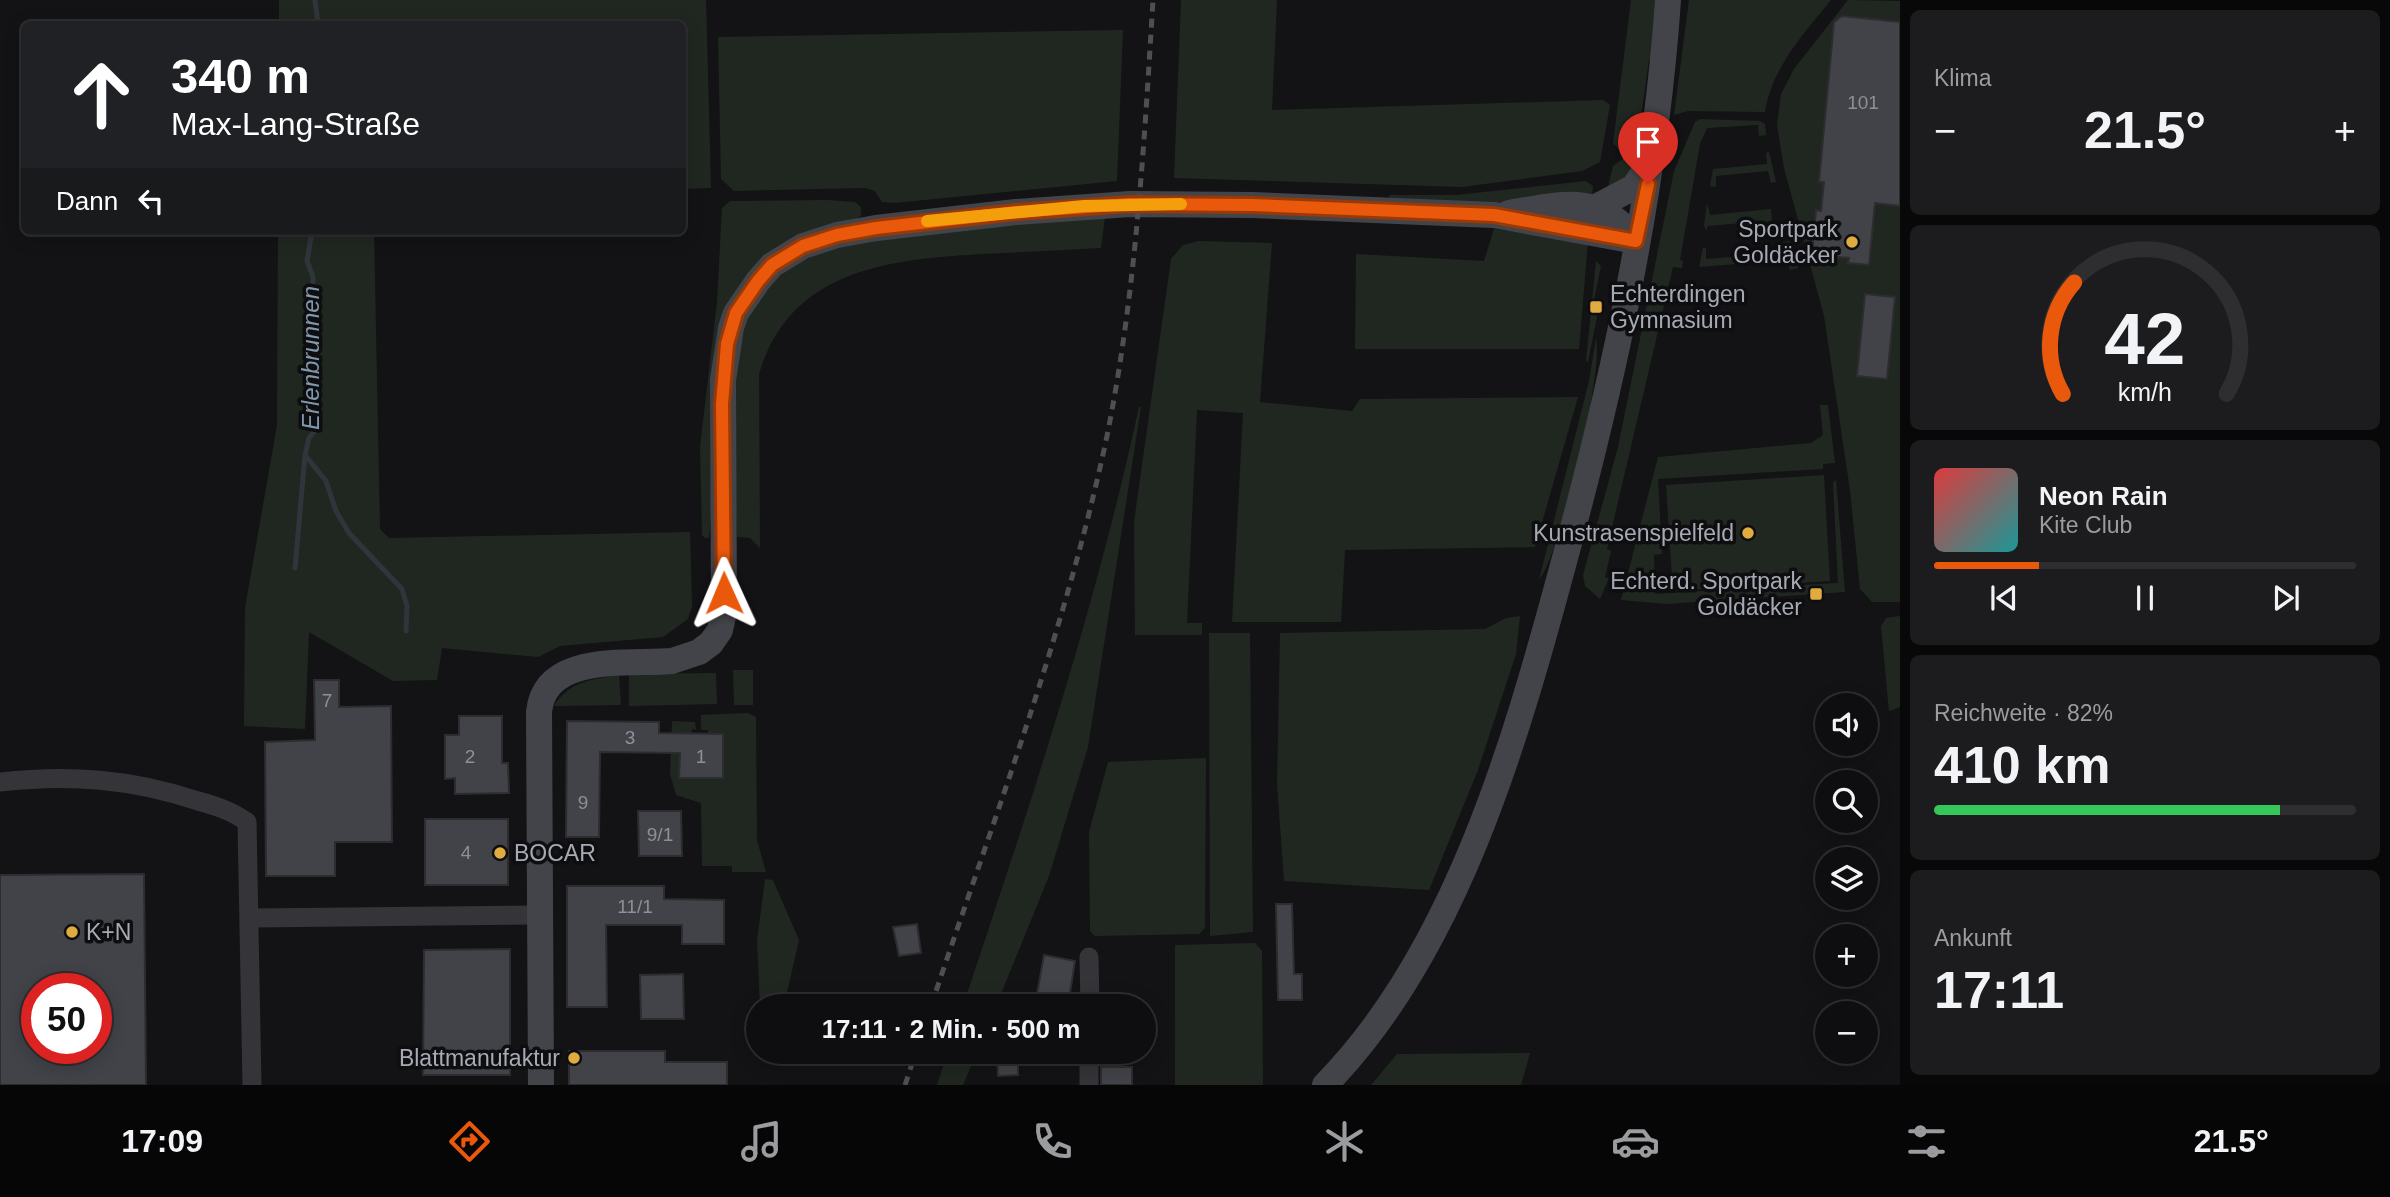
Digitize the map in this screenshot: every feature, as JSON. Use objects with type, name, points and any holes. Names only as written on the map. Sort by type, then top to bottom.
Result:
[{"type":"main road","points":[[1325,1085],[1385,1010],[1433,930],[1466,861],[1512,741],[1590,466],[1651,161],[1668,0]]},
{"type":"main road","points":[[1596,207],[1634,187],[1651,161]]},
{"type":"main road","points":[[541,1085],[539,712],[543,693],[550,682],[576,669],[672,661],[699,652],[720,630],[724,593],[722,404],[727,344],[736,313],[772,265],[803,246],[837,235],[942,219],[1130,204],[1494,215],[1636,241]]},
{"type":"main road","points":[[1494,215],[1543,207],[1596,207],[1615,216],[1636,241]]},
{"type":"street","points":[[0,782],[56,776],[115,780],[174,793],[239,816],[247,822],[252,1085]]},
{"type":"street","points":[[249,918],[539,915]]},
{"type":"street","points":[[1089,957],[1090,994]]},
{"type":"street","points":[[1089,1064],[1089,1085]]},
{"type":"shaded area","points":[[279,0],[706,0],[711,188],[686,189],[686,21],[279,21]]},
{"type":"shaded area","points":[[1181,0],[1277,0],[1272,110],[1603,100],[1610,105],[1600,162],[1582,171],[1462,187],[1174,178]]},
{"type":"shaded area","points":[[1631,0],[1657,0],[1652,59],[1649,60],[1638,138],[1619,149],[1613,143]]},
{"type":"shaded area","points":[[1689,0],[1831,0],[1781,66],[1768,96],[1765,112],[1688,111],[1674,115]]},
{"type":"shaded area","name":"Sportpark Goldäcker","points":[[1848,0],[1900,1],[1900,602],[1872,602],[1860,589],[1850,490],[1824,316],[1784,168],[1777,125],[1781,94],[1794,69]]},
{"type":"shaded area","points":[[1123,30],[1117,181],[894,203],[882,202],[875,191],[865,188],[734,191],[721,179],[718,37]]},
{"type":"shaded area","points":[[1700,119],[1760,121],[1765,124],[1766,135],[1759,136],[1758,125],[1707,128],[1700,144],[1680,260],[1683,261],[1682,268],[1673,267],[1607,549],[1611,551],[1605,577],[1609,578],[1600,599],[1585,586],[1583,575],[1618,447],[1674,171],[1695,122]]},
{"type":"shaded area","points":[[1636,149],[1635,161],[1639,162],[1637,173],[1606,195],[1613,166]]},
{"type":"shaded area","points":[[1769,152],[1776,182],[1771,183],[1768,171],[1716,176],[1716,187],[1710,186],[1713,169],[1767,164],[1766,153]]},
{"type":"shaded area","points":[[1586,181],[1593,186],[1592,198],[1487,205],[1387,203],[1390,195],[1456,195]]},
{"type":"shaded area","points":[[730,201],[855,202],[861,207],[861,216],[745,281],[714,483],[709,538],[705,538],[702,535],[700,447],[717,302],[722,208]]},
{"type":"shaded area","points":[[1707,203],[1710,215],[1771,209],[1772,226],[1767,225],[1766,221],[1707,226],[1707,231],[1704,226]]},
{"type":"shaded area","points":[[1105,217],[1101,248],[949,256],[880,266],[848,276],[819,291],[794,312],[774,339],[759,374],[760,548],[750,538],[737,537],[731,385],[748,313],[769,284],[794,265],[826,249],[920,232]]},
{"type":"shaded area","points":[[1494,229],[1588,241],[1579,349],[1355,349],[1356,254],[1484,261]]},
{"type":"shaded area","points":[[278,235],[374,235],[380,529],[389,538],[690,532],[692,607],[688,619],[663,637],[560,646],[538,657],[442,648],[437,680],[393,681],[309,632],[305,729],[244,726],[245,608],[277,425]]},
{"type":"shaded area","points":[[1198,241],[1272,243],[1260,402],[1352,411],[1360,399],[1578,397],[1535,547],[1345,550],[1341,622],[1232,622],[1243,413],[1197,410],[1187,623],[1202,623],[1202,635],[1135,635],[1134,522],[1171,259],[1183,245]]},
{"type":"shaded area","points":[[1790,241],[1798,268],[1790,270],[1787,260],[1699,267],[1703,248],[1706,248],[1706,259],[1782,253],[1783,242]]},
{"type":"shaded area","points":[[1596,261],[1601,266],[1594,300],[1600,302],[1588,362],[1586,361]]},
{"type":"shaded area","points":[[1596,338],[1594,386],[1579,461],[1558,535],[1539,580],[1589,381]]},
{"type":"shaded area","points":[[1820,405],[1828,405],[1835,463],[1823,464],[1823,469],[1658,479],[1662,554],[1654,555],[1655,594],[1838,583],[1833,483],[1836,480],[1845,592],[1666,604],[1621,600],[1658,457],[1811,443],[1823,435]]},
{"type":"shaded area","points":[[1141,407],[1088,747],[1049,876],[1001,994],[967,994],[1059,709]]},
{"type":"shaded area","name":"Kunstrasenspielfeld","points":[[1824,475],[1830,581],[1673,591],[1666,485]]},
{"type":"shaded area","points":[[1520,616],[1516,654],[1478,770],[1429,890],[1284,881],[1277,784],[1280,633],[1485,629],[1506,618]]},
{"type":"shaded area","points":[[1900,616],[1900,707],[1889,711],[1881,626],[1886,618]]},
{"type":"shaded area","points":[[1209,633],[1250,633],[1253,932],[1210,936]]},
{"type":"shaded area","points":[[733,670],[753,670],[753,705],[734,705]]},
{"type":"shaded area","points":[[716,673],[717,704],[629,706],[629,674]]},
{"type":"shaded area","points":[[619,675],[621,705],[554,706],[574,686]]},
{"type":"shaded area","points":[[748,713],[756,717],[757,840],[766,872],[732,872],[732,866],[702,866],[701,803],[676,795],[670,774],[672,721],[695,722],[696,730],[692,729],[691,734],[680,734],[679,778],[723,778],[723,734],[708,734],[708,730],[701,730],[701,715]]},
{"type":"shaded area","points":[[1206,758],[1205,928],[1199,934],[1095,936],[1090,931],[1089,832],[1108,762]]},
{"type":"shaded area","points":[[765,879],[773,880],[799,940],[787,994],[759,994],[757,941]]},
{"type":"shaded area","points":[[1255,943],[1262,951],[1263,1085],[1175,1085],[1175,945]]},
{"type":"shaded area","points":[[1530,1053],[1521,1085],[1371,1085],[1397,1054]]},
{"type":"shaded area","points":[[944,1064],[972,1064],[963,1085],[937,1085]]},
{"type":"building","points":[[1842,16],[1900,22],[1900,206],[1875,203],[1869,265],[1848,263],[1849,258],[1812,255],[1816,210],[1821,211],[1824,182],[1819,182],[1834,22]]},
{"type":"building","points":[[1865,294],[1895,297],[1887,379],[1857,376]]},
{"type":"building","points":[[314,680],[339,680],[339,707],[391,706],[392,842],[335,842],[335,876],[266,876],[265,742],[315,740]]},
{"type":"building","points":[[459,716],[502,716],[502,763],[508,763],[509,793],[455,794],[455,778],[445,779],[445,735],[459,735]]},
{"type":"building","points":[[567,721],[659,722],[659,733],[723,734],[723,778],[679,778],[680,753],[600,752],[599,837],[566,837]]},
{"type":"building","points":[[638,811],[681,811],[682,856],[639,856]]},
{"type":"building","points":[[425,819],[508,819],[508,885],[425,885]]},
{"type":"building","name":"K+N","points":[[144,874],[146,1085],[0,1085],[0,875]]},
{"type":"building","points":[[567,886],[664,886],[664,899],[724,900],[724,944],[682,944],[682,925],[606,925],[607,1007],[567,1007]]},
{"type":"building","points":[[1276,904],[1292,904],[1294,974],[1302,974],[1302,1000],[1278,1000]]},
{"type":"building","points":[[917,924],[921,953],[899,956],[893,927]]},
{"type":"building","points":[[510,949],[510,1075],[423,1075],[424,950]]},
{"type":"building","points":[[1044,955],[1075,961],[1070,994],[1037,994]]},
{"type":"building","points":[[683,974],[684,1019],[641,1019],[640,975]]},
{"type":"building","points":[[569,1051],[665,1051],[665,1062],[727,1062],[727,1085],[569,1085]]},
{"type":"building","points":[[998,1064],[1018,1064],[1018,1075],[998,1076]]},
{"type":"building","points":[[1101,1067],[1132,1067],[1132,1085],[1101,1085]]},
{"type":"waterway","name":"Erlenbrunnen","points":[[315,0],[318,21]]},
{"type":"waterway","name":"Erlenbrunnen","points":[[295,568],[305,455],[309,438],[316,429],[310,394],[313,277],[307,261],[311,235]]},
{"type":"waterway","points":[[305,455],[326,481],[336,511],[349,533],[402,589],[407,606],[406,631]]},
{"type":"railway","points":[[935,994],[1050,652],[1107,436],[1132,273],[1153,0]]},
{"type":"railway","points":[[905,1085],[912,1064]]},
{"type":"slow traffic","points":[[927,221],[1084,206],[1181,204]]},
{"type":"place","name":"Sportpark Goldäcker","points":[[1852,242]]},
{"type":"place","name":"Echterdingen Gymnasium","points":[[1596,307]]},
{"type":"place","name":"Kunstrasenspielfeld","points":[[1748,533]]},
{"type":"place","name":"Echterd. Sportpark Goldäcker","points":[[1816,594]]},
{"type":"place","name":"BOCAR","points":[[500,853]]},
{"type":"place","name":"K+N","points":[[72,932]]},
{"type":"place","name":"Blattmanufaktur","points":[[574,1058]]},
{"type":"route","points":[[724,593],[722,404],[727,344],[736,313],[745,297],[772,265],[803,246],[837,235],[942,219],[1130,204],[1252,205],[1494,215],[1542,226],[1636,241],[1648,184]]}]
